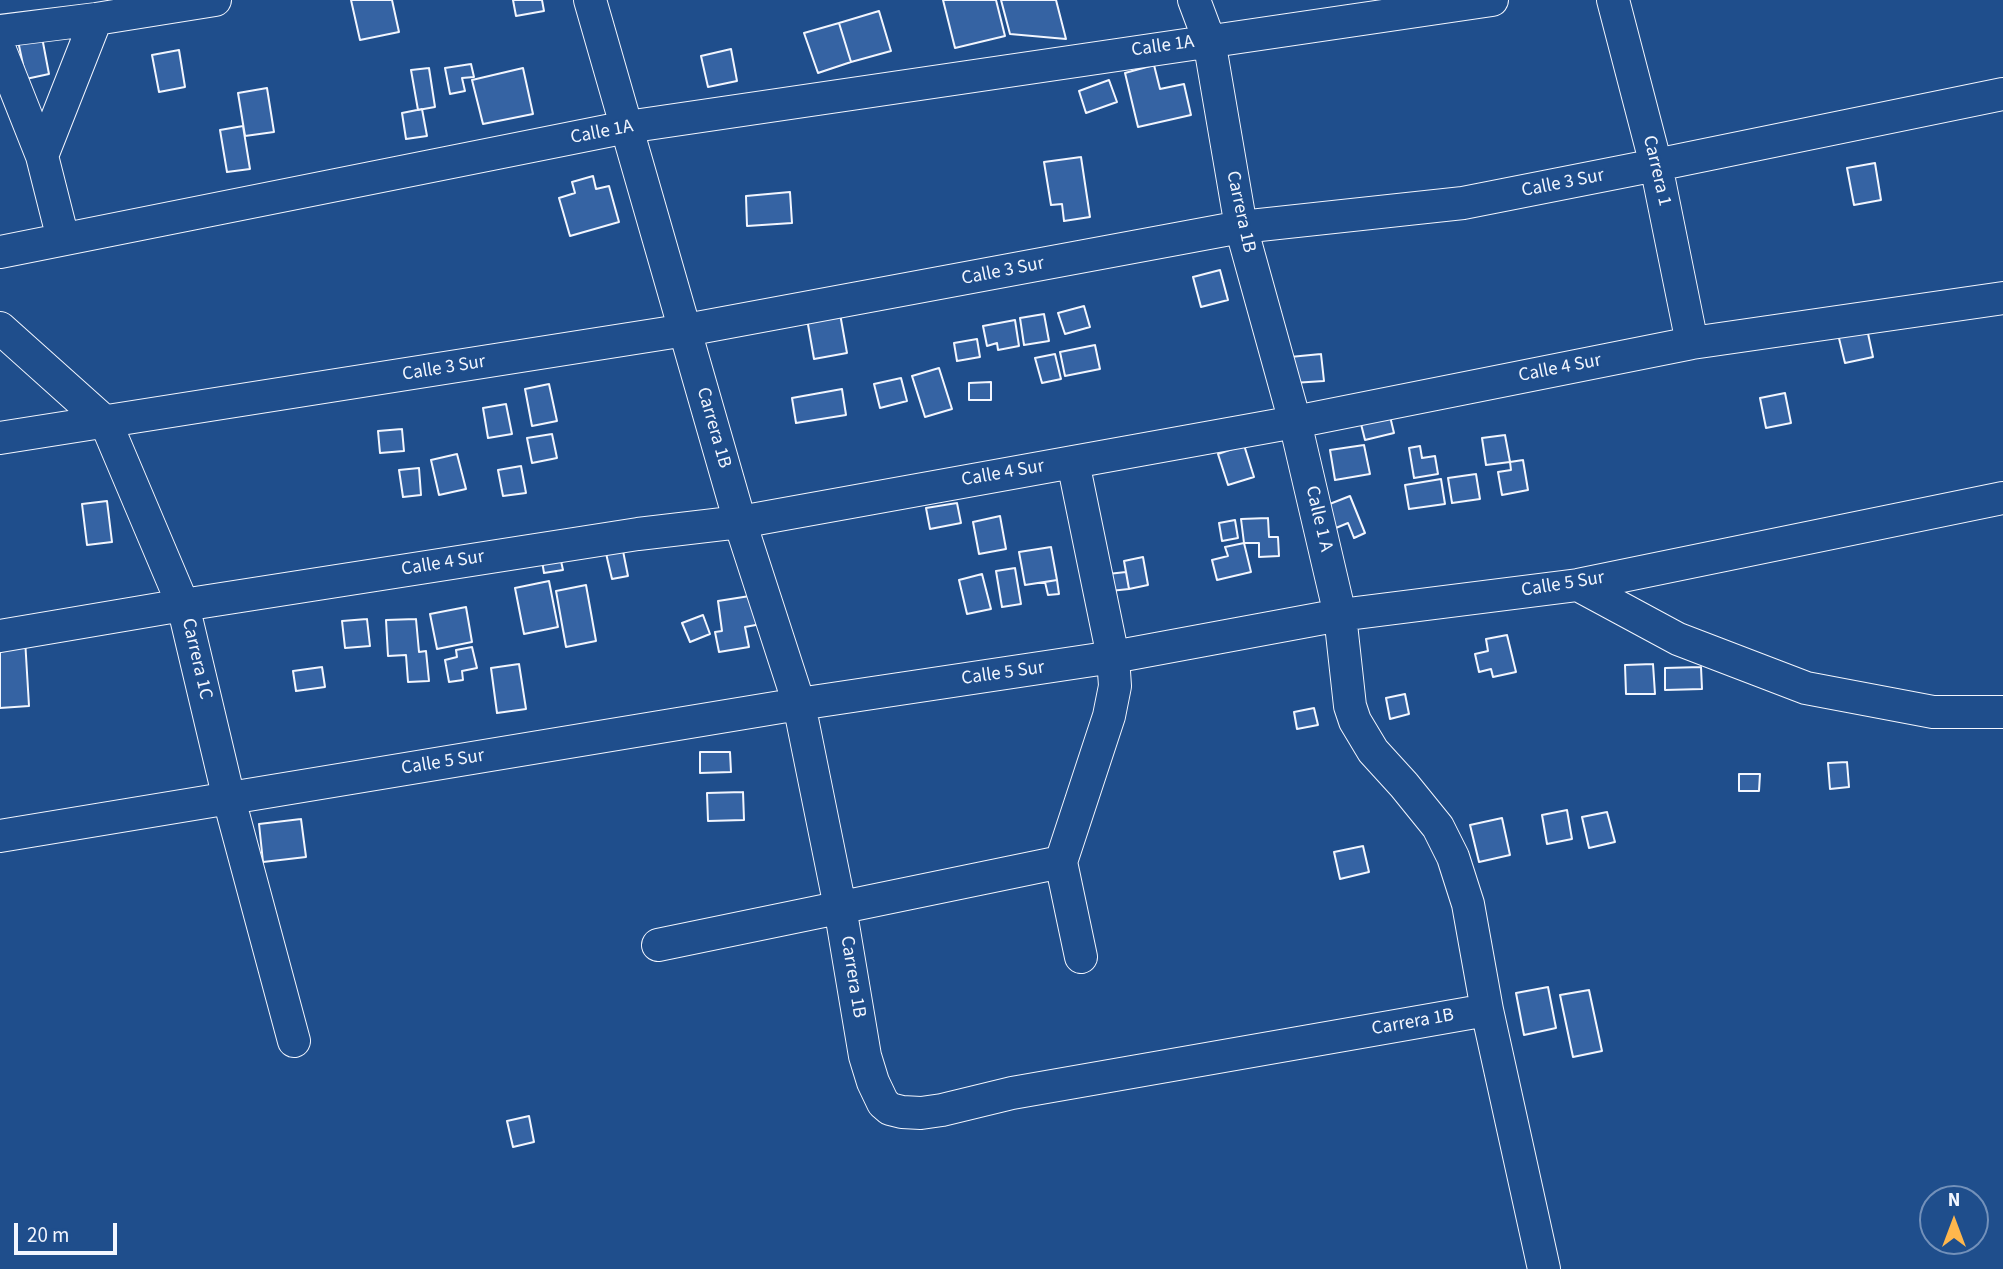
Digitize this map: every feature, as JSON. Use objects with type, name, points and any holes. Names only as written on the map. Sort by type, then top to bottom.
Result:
[{"type":"street","points":[[0,32],[215,0]]},
{"type":"street","name":"Carrera 1B","points":[[590,0],[740,522],[799,704],[840,907],[865,1056],[883,1103],[890,1109],[902,1112],[942,1110],[1012,1093],[1487,1010]]},
{"type":"street","name":"Carrera 1B","points":[[1194,0],[1209,40],[1241,228],[1295,422]]},
{"type":"street","name":"Calle 1A","points":[[0,252],[627,127],[1492,0]]},
{"type":"street","name":"Carrera 1","points":[[1613,0],[1656,165],[1692,343]]},
{"type":"street","points":[[43,156],[96,19]]},
{"type":"street","points":[[0,50],[43,156],[63,239]]},
{"type":"street","name":"Calle 3 Sur","points":[[0,438],[686,330],[1241,228],[1462,203],[2003,94]]},
{"type":"street","name":"Calle 4 Sur","points":[[0,636],[638,534],[740,522],[1295,422],[1692,343],[2003,298]]},
{"type":"street","name":"Carrera 1C","points":[[0,328],[106,423],[183,605],[229,799],[294,1041]]},
{"type":"street","name":"Calle 1 A","points":[[1295,422],[1340,615],[1350,706],[1355,721],[1373,751],[1438,827],[1453,857],[1468,904],[1487,1010]]},
{"type":"street","points":[[1073,462],[1113,657],[1115,687],[1109,716],[1061,862],[1081,957]]},
{"type":"street","name":"Calle 5 Sur","points":[[0,836],[799,704],[1113,657],[1340,615],[1578,585],[2003,498]]},
{"type":"street","points":[[1578,585],[1678,639],[1805,688],[1933,712],[2003,712]]},
{"type":"street","points":[[658,945],[1061,862]]},
{"type":"street","points":[[1487,1010],[1544,1269]]},
{"type":"building","points":[[351,0],[392,0],[399,32],[360,40]]},
{"type":"building","points":[[513,0],[542,0],[544,11],[516,16]]},
{"type":"building","points":[[943,0],[996,0],[1005,36],[955,48]]},
{"type":"building","points":[[1001,0],[1056,0],[1066,39],[1010,34]]},
{"type":"building","points":[[879,11],[891,51],[851,62],[839,23]]},
{"type":"building","points":[[839,23],[851,62],[818,73],[804,33]]},
{"type":"building","points":[[41,32],[49,74],[26,79],[17,36]]},
{"type":"building","points":[[731,49],[737,81],[708,87],[701,56]]},
{"type":"building","points":[[179,50],[185,87],[159,92],[152,55]]},
{"type":"building","points":[[471,64],[474,77],[462,78],[465,91],[450,94],[445,68]]},
{"type":"building","points":[[1154,65],[1160,89],[1184,84],[1191,115],[1138,127],[1125,73]]},
{"type":"building","points":[[429,68],[435,107],[418,110],[411,70]]},
{"type":"building","points":[[523,68],[533,114],[483,124],[472,80]]},
{"type":"building","points":[[1109,80],[1117,102],[1086,113],[1079,91]]},
{"type":"building","points":[[267,88],[274,132],[245,136],[238,93]]},
{"type":"building","points":[[422,109],[427,136],[406,139],[402,113]]},
{"type":"building","points":[[243,126],[250,169],[227,172],[220,130]]},
{"type":"building","points":[[1081,157],[1090,217],[1064,221],[1062,204],[1051,205],[1044,162]]},
{"type":"building","points":[[1875,163],[1881,200],[1854,205],[1847,168]]},
{"type":"building","points":[[593,176],[596,189],[609,186],[619,222],[570,236],[559,198],[575,193],[572,182]]},
{"type":"building","points":[[790,192],[792,223],[747,226],[746,196]]},
{"type":"building","points":[[1220,270],[1228,300],[1201,307],[1193,277]]},
{"type":"building","points":[[1084,306],[1090,327],[1065,334],[1058,313]]},
{"type":"building","points":[[839,308],[847,353],[814,359],[806,313]]},
{"type":"building","points":[[1044,314],[1049,341],[1024,345],[1020,318]]},
{"type":"building","points":[[1015,320],[1019,346],[998,350],[997,343],[987,346],[983,326]]},
{"type":"building","points":[[1866,324],[1873,357],[1845,363],[1837,330]]},
{"type":"building","points":[[977,339],[980,357],[957,361],[954,343]]},
{"type":"building","points":[[1095,345],[1100,369],[1065,376],[1060,352]]},
{"type":"building","points":[[1055,354],[1061,379],[1042,383],[1035,358]]},
{"type":"building","points":[[1321,354],[1324,381],[1293,383],[1290,357]]},
{"type":"building","points":[[939,368],[952,409],[925,417],[912,376]]},
{"type":"building","points":[[901,378],[907,401],[880,408],[874,384]]},
{"type":"building","points":[[991,382],[991,400],[969,400],[969,383]]},
{"type":"building","points":[[549,384],[557,421],[532,426],[525,389]]},
{"type":"building","points":[[842,389],[846,415],[796,423],[792,398]]},
{"type":"building","points":[[1785,393],[1791,423],[1766,428],[1760,398]]},
{"type":"building","points":[[506,404],[512,434],[488,438],[483,408]]},
{"type":"building","points":[[1388,408],[1394,433],[1365,440],[1359,416]]},
{"type":"building","points":[[402,429],[404,451],[380,453],[378,431]]},
{"type":"building","points":[[552,434],[557,458],[532,463],[527,438]]},
{"type":"building","points":[[1505,435],[1510,462],[1486,465],[1482,438]]},
{"type":"building","points":[[1244,445],[1254,477],[1228,485],[1218,454]]},
{"type":"building","points":[[1364,445],[1370,474],[1335,480],[1330,450]]},
{"type":"building","points":[[1420,446],[1422,458],[1435,456],[1438,474],[1414,478],[1409,448]]},
{"type":"building","points":[[457,454],[466,489],[439,495],[431,460]]},
{"type":"building","points":[[1523,460],[1528,490],[1502,495],[1498,472],[1511,470],[1510,462]]},
{"type":"building","points":[[521,466],[526,493],[503,496],[498,470]]},
{"type":"building","points":[[419,468],[421,495],[403,497],[399,470]]},
{"type":"building","points":[[1476,474],[1480,499],[1452,503],[1448,478]]},
{"type":"building","points":[[1441,479],[1445,504],[1409,509],[1405,485]]},
{"type":"building","points":[[1350,496],[1365,533],[1354,538],[1348,523],[1331,530],[1322,507]]},
{"type":"building","points":[[107,501],[112,542],[87,545],[82,504]]},
{"type":"building","points":[[957,503],[961,523],[930,529],[926,508]]},
{"type":"building","points":[[1000,516],[1006,549],[979,554],[973,522]]},
{"type":"building","points":[[1268,518],[1269,537],[1278,537],[1279,556],[1259,557],[1259,543],[1244,543],[1241,519]]},
{"type":"building","points":[[1235,520],[1238,538],[1222,541],[1219,523]]},
{"type":"building","points":[[1244,543],[1251,572],[1217,580],[1212,560],[1228,556],[1225,547]]},
{"type":"building","points":[[622,546],[628,576],[612,579],[605,549]]},
{"type":"building","points":[[1051,547],[1057,580],[1025,585],[1019,552]]},
{"type":"building","points":[[559,552],[563,570],[544,573],[541,555]]},
{"type":"building","points":[[1143,557],[1148,585],[1129,589],[1124,561]]},
{"type":"building","points":[[1015,568],[1021,604],[1002,607],[996,571]]},
{"type":"building","points":[[1126,572],[1129,589],[1110,591],[1108,574]]},
{"type":"building","points":[[982,574],[991,609],[967,614],[959,580]]},
{"type":"building","points":[[1057,580],[1059,594],[1048,595],[1045,582]]},
{"type":"building","points":[[549,581],[558,627],[524,634],[515,588]]},
{"type":"building","points":[[586,585],[596,641],[566,647],[556,591]]},
{"type":"building","points":[[756,595],[761,624],[745,627],[749,647],[719,652],[715,632],[722,631],[718,601]]},
{"type":"building","points":[[466,607],[472,642],[437,649],[430,614]]},
{"type":"building","points":[[703,615],[710,634],[690,642],[682,623]]},
{"type":"building","points":[[367,619],[370,646],[345,648],[342,621]]},
{"type":"building","points":[[416,619],[419,652],[426,651],[429,681],[408,682],[406,655],[388,656],[386,620]]},
{"type":"building","points":[[1507,635],[1516,672],[1493,677],[1491,669],[1479,672],[1475,654],[1488,651],[1486,639]]},
{"type":"building","points":[[25,639],[29,706],[0,708],[0,644]]},
{"type":"building","points":[[472,647],[477,668],[462,671],[463,680],[449,682],[445,660],[457,657],[456,650]]},
{"type":"building","points":[[519,664],[526,709],[497,713],[491,668]]},
{"type":"building","points":[[1653,664],[1655,694],[1626,694],[1625,665]]},
{"type":"building","points":[[322,667],[325,687],[296,691],[293,671]]},
{"type":"building","points":[[1701,667],[1702,689],[1665,690],[1665,668]]},
{"type":"building","points":[[1405,694],[1409,714],[1390,719],[1386,698]]},
{"type":"building","points":[[1314,708],[1318,725],[1297,729],[1294,712]]},
{"type":"building","points":[[700,752],[730,752],[731,772],[700,773]]},
{"type":"building","points":[[1847,762],[1849,787],[1830,789],[1828,763]]},
{"type":"building","points":[[1739,774],[1760,774],[1759,791],[1739,791]]},
{"type":"building","points":[[743,792],[744,820],[708,821],[707,793]]},
{"type":"building","points":[[1567,810],[1572,839],[1547,844],[1542,815]]},
{"type":"building","points":[[1607,812],[1615,842],[1589,848],[1582,817]]},
{"type":"building","points":[[1502,818],[1510,855],[1479,862],[1470,825]]},
{"type":"building","points":[[301,819],[306,857],[263,862],[259,824]]},
{"type":"building","points":[[1363,846],[1369,872],[1340,879],[1334,852]]},
{"type":"building","points":[[1548,987],[1556,1028],[1524,1035],[1516,993]]},
{"type":"building","points":[[1589,990],[1602,1051],[1573,1057],[1560,995]]},
{"type":"building","points":[[529,1116],[534,1142],[513,1147],[507,1121]]}]
